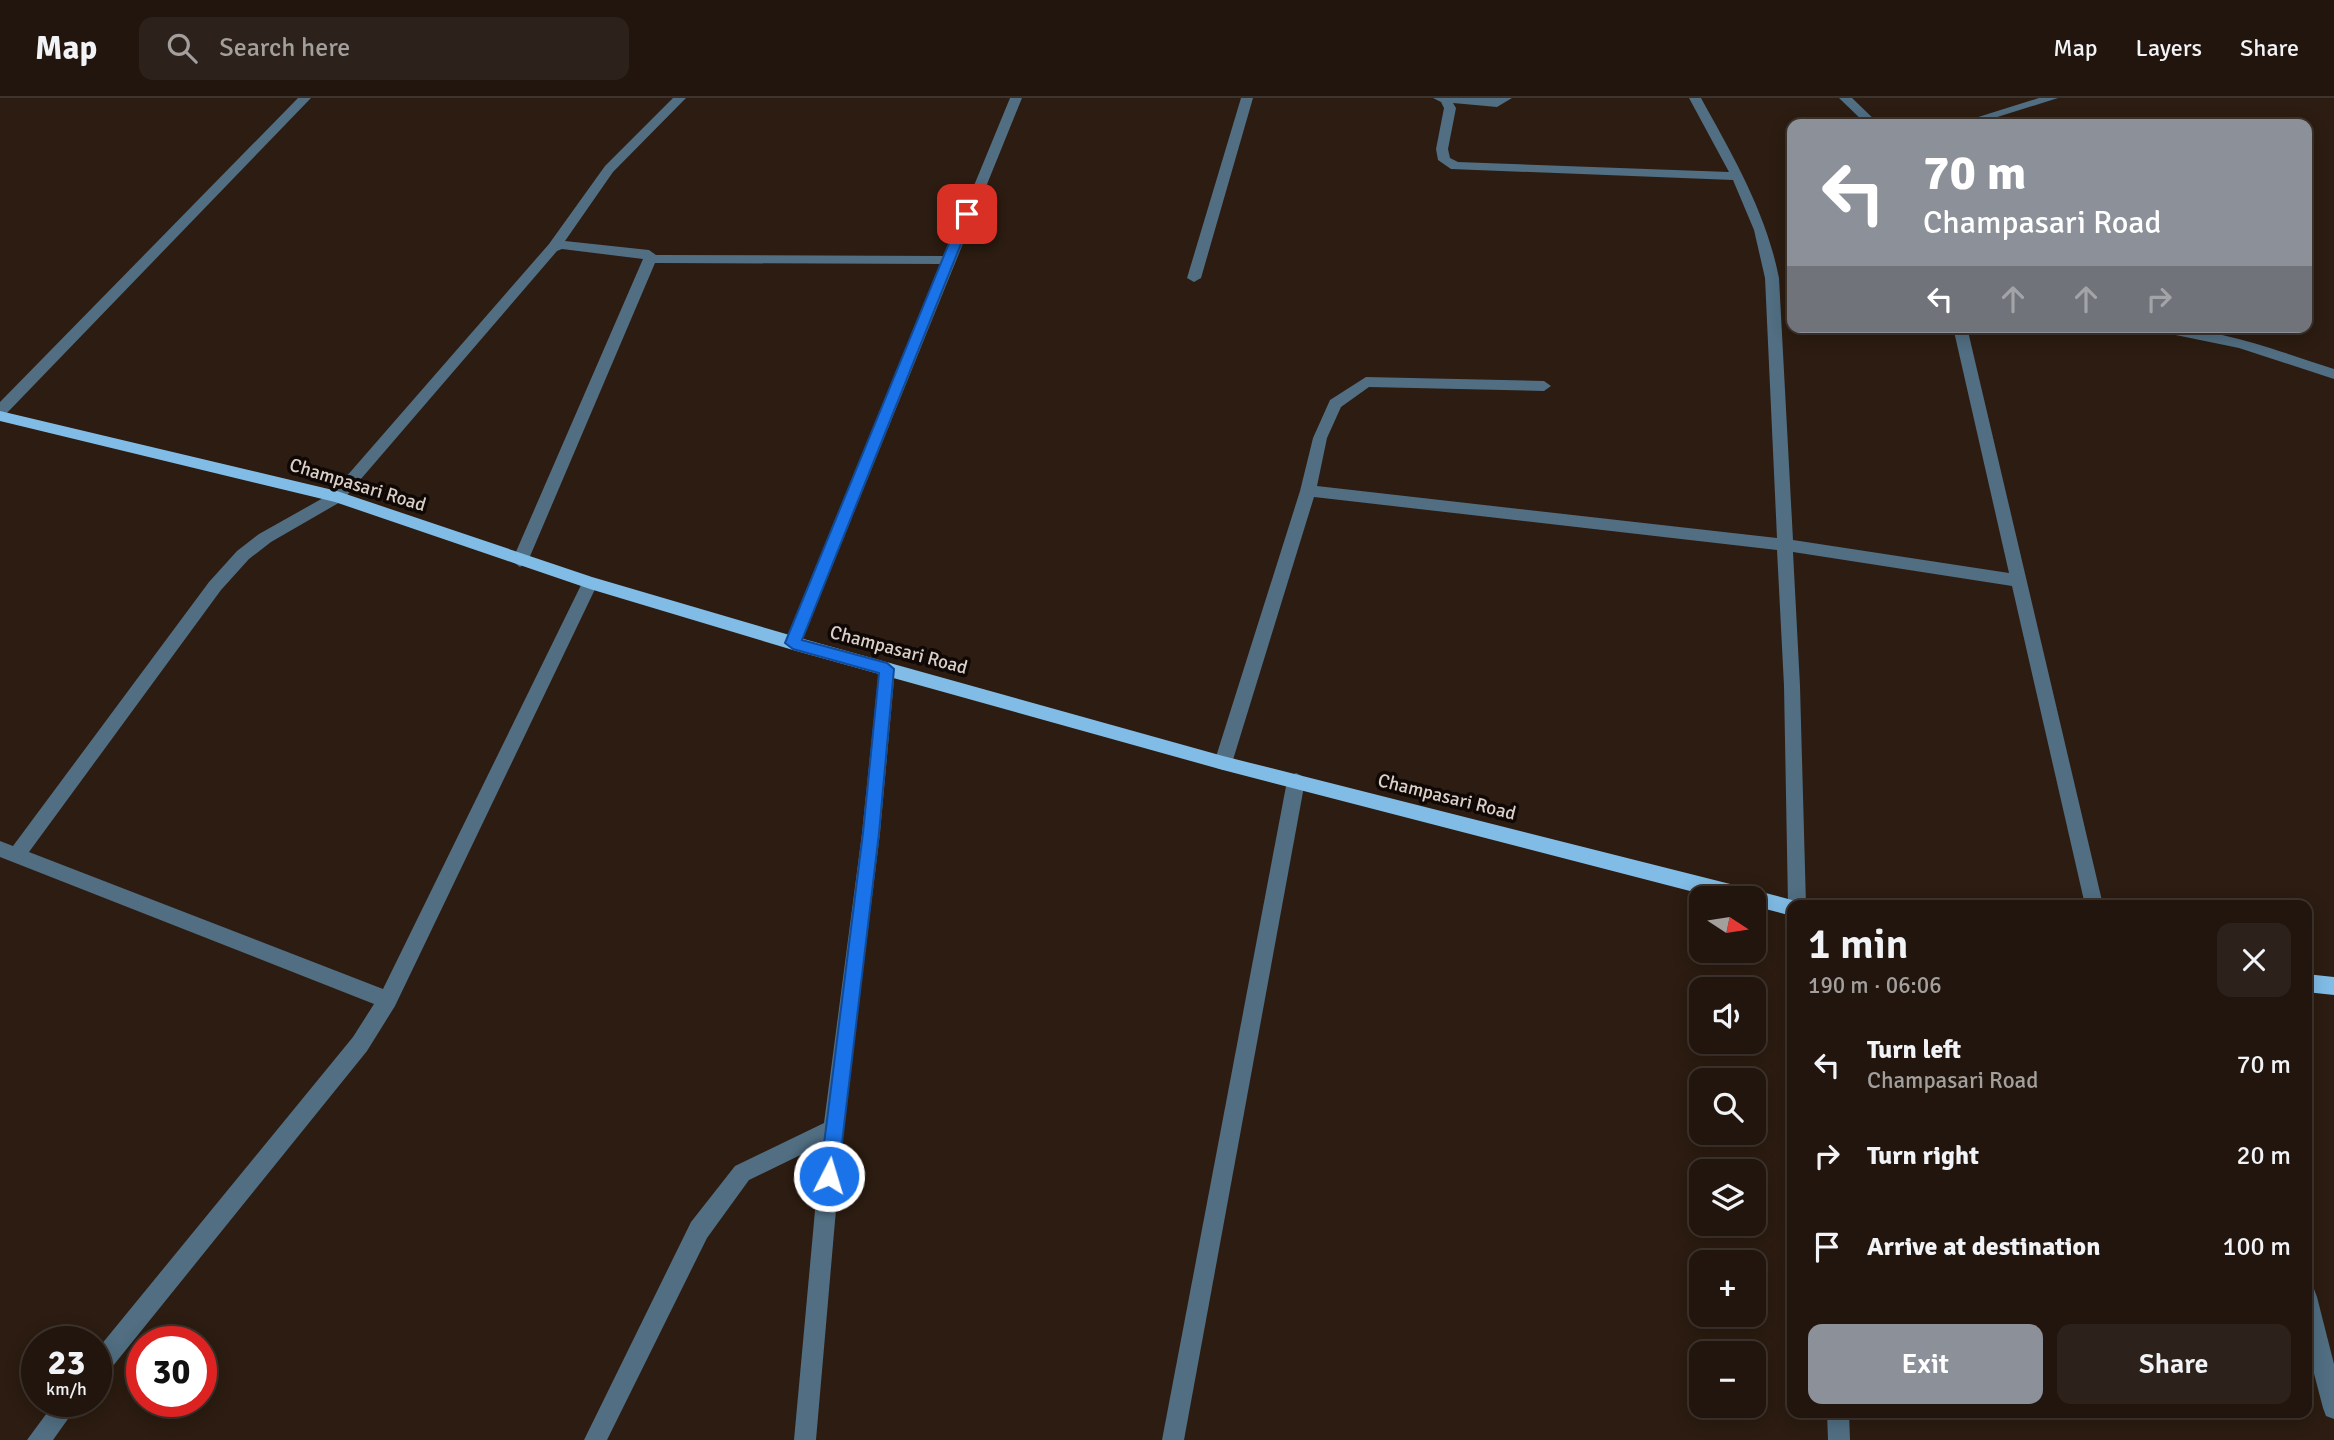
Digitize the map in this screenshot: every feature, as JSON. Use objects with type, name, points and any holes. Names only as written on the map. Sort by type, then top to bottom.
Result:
[{"type":"main road","name":"Champasari Road","points":[[0,413],[337,497],[590,583],[793,643],[1223,763],[1705,886]]},
{"type":"main road","name":"Champasari Road","points":[[1766,902],[1787,907]]},
{"type":"main road","points":[[2312,984],[2334,986]]},
{"type":"street","points":[[0,413],[305,98]]},
{"type":"street","points":[[388,1000],[9,852],[215,586],[243,555],[265,538],[337,497],[555,246],[609,169],[680,98]]},
{"type":"street","points":[[793,643],[1016,98]]},
{"type":"street","points":[[1194,278],[1247,98]]},
{"type":"street","points":[[1442,99],[1497,103],[1506,98]]},
{"type":"street","points":[[1695,98],[1758,218],[1768,248],[1773,278],[1792,686],[1797,900]]},
{"type":"street","points":[[1844,98],[1867,119]]},
{"type":"street","points":[[1979,119],[2052,98]]},
{"type":"street","points":[[1442,99],[1450,108],[1451,117],[1442,149],[1444,160],[1455,166],[1737,176]]},
{"type":"street","points":[[520,561],[650,259],[650,255],[646,253],[555,246]]},
{"type":"street","points":[[650,259],[948,260]]},
{"type":"street","points":[[1961,333],[2093,900]]},
{"type":"street","points":[[2189,333],[2241,344],[2334,374]]},
{"type":"street","points":[[1223,763],[1308,491],[1320,438],[1335,404],[1366,382],[1544,386]]},
{"type":"street","points":[[1308,491],[1786,545],[2020,581]]},
{"type":"street","points":[[112,1348],[360,1044],[388,1000],[590,583]]},
{"type":"street","points":[[805,1440],[833,1129],[871,833],[887,669]]},
{"type":"street","points":[[1173,1440],[1296,781]]},
{"type":"street","points":[[595,1440],[699,1230],[742,1173],[833,1129]]},
{"type":"street","points":[[2312,1321],[2334,1408]]},
{"type":"street","points":[[38,1440],[57,1417]]},
{"type":"street","points":[[1838,1418],[1839,1440]]},
{"type":"route","points":[[829,1176],[871,833],[887,669],[793,643],[967,214]]}]
